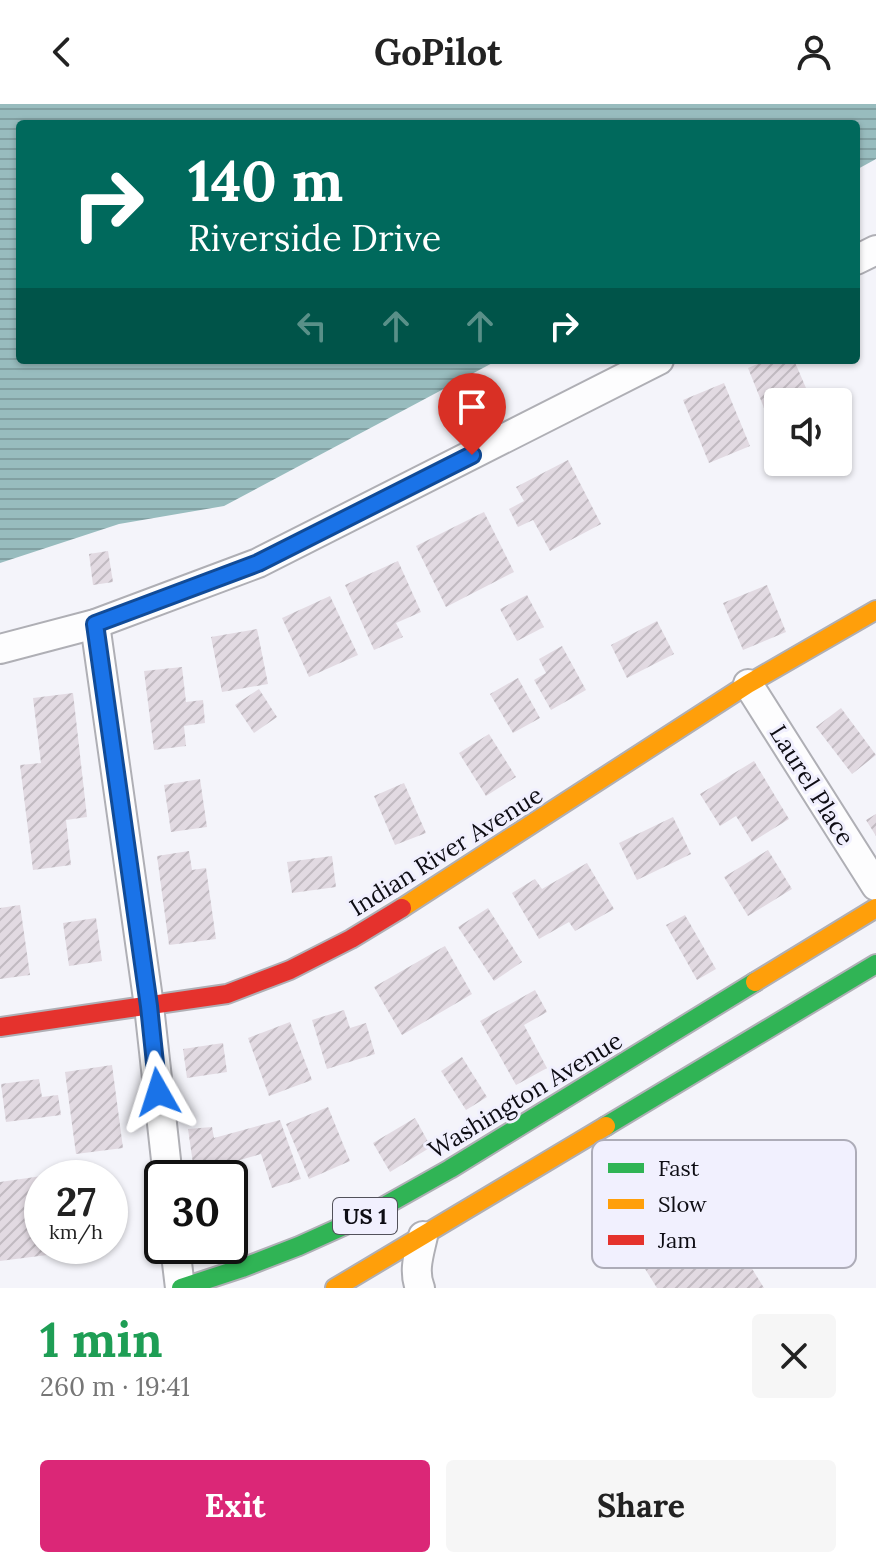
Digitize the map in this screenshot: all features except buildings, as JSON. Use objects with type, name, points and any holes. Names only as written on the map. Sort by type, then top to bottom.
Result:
[{"type":"main road","name":"Indian River Avenue","points":[[0,1027],[227,994],[290,970],[351,939],[433,889],[748,684],[876,610]]},
{"type":"main road","name":"Washington Avenue","points":[[180,1288],[299,1246],[370,1214],[450,1169],[876,908]]},
{"type":"main road","name":"US 1","points":[[335,1288],[876,964]]},
{"type":"main road","points":[[322,1255],[370,1214]]},
{"type":"street","points":[[0,649],[95,624],[258,563],[651,364]]},
{"type":"street","points":[[95,624],[149,1006],[166,1160]]},
{"type":"street","name":"Laurel Place","points":[[748,684],[876,886]]},
{"type":"street","points":[[536,1116],[559,1154]]},
{"type":"street","points":[[420,1288],[417,1266],[423,1236]]},
{"type":"street","points":[[177,1264],[180,1288]]},
{"type":"water","points":[[0,104],[876,104],[876,159],[860,168],[860,120],[16,120],[16,364],[490,364],[224,506],[119,524],[0,563]]},
{"type":"traffic: fast","points":[[606,1126],[876,964]]},
{"type":"traffic: fast","points":[[181,1288],[299,1246],[370,1214],[450,1169],[755,982]]},
{"type":"traffic: slow","points":[[402,908],[748,684],[876,610]]},
{"type":"traffic: slow","points":[[755,982],[876,908]]},
{"type":"traffic: slow","points":[[335,1288],[606,1126]]},
{"type":"traffic: jam","points":[[0,1027],[227,994],[290,970],[351,939],[402,908]]},
{"type":"route","points":[[158,1092],[149,1006],[95,624],[258,563],[472,455]]}]
